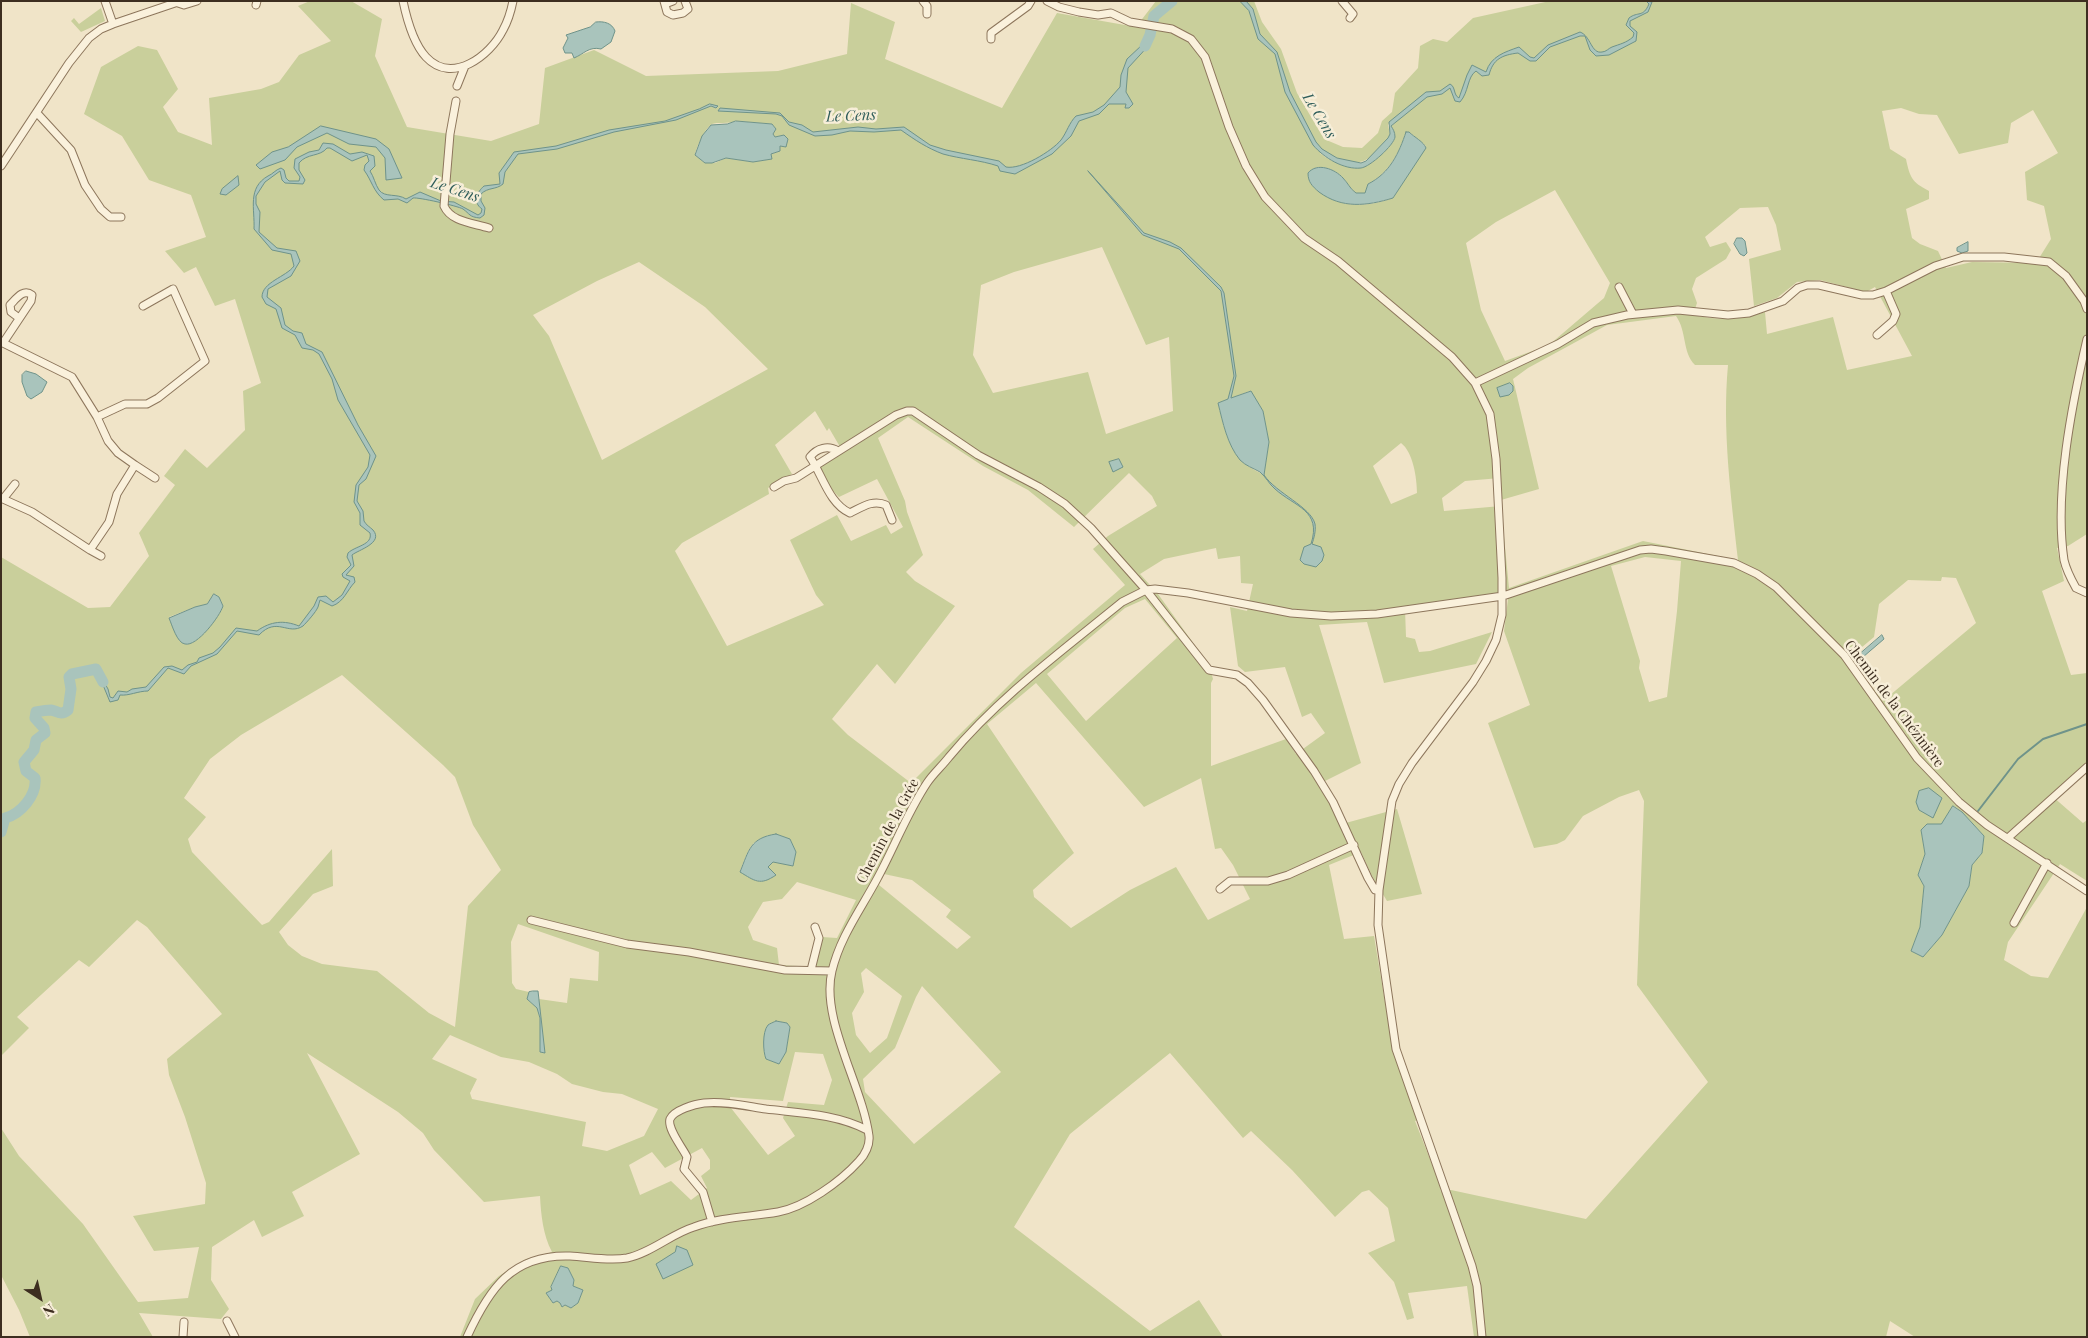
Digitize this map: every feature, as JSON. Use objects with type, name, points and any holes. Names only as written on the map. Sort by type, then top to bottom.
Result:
[{"type":"street","points":[[105,1],[114,24]]},
{"type":"street","points":[[1,166],[78,50],[89,38],[101,29],[114,24],[180,2],[184,4],[197,1]]},
{"type":"street","points":[[402,1],[420,50],[430,62],[448,69],[465,66],[482,57],[494,45],[504,30],[513,1]]},
{"type":"street","points":[[674,1],[665,2],[667,12],[673,15],[683,13],[688,9],[685,1]]},
{"type":"street","points":[[923,1],[927,6],[927,14]]},
{"type":"street","points":[[991,39],[991,33],[1028,6],[1031,1]]},
{"type":"street","points":[[1047,1],[1059,7],[1079,12],[1098,15],[1111,14],[1130,22],[1172,29],[1185,35],[1200,48],[1214,78],[1229,126],[1246,166],[1265,197],[1280,215],[1304,238],[1338,261],[1452,357],[1476,383],[1490,414],[1494,434],[1502,615],[1496,640],[1486,661],[1473,682],[1412,763],[1399,784],[1392,801],[1379,890],[1378,925],[1396,1049],[1472,1266],[1482,1337]]},
{"type":"street","points":[[1342,1],[1353,14],[1350,18]]},
{"type":"street","points":[[457,86],[465,66]]},
{"type":"street","points":[[456,101],[450,134],[444,206],[447,213],[454,218],[489,228]]},
{"type":"street","points":[[37,113],[71,150],[85,185],[100,209],[110,217],[121,217]]},
{"type":"street","points":[[1476,383],[1558,344],[1593,323],[1634,314],[1678,310],[1728,316],[1749,313],[1783,301],[1798,288],[1807,285],[1819,285],[1862,295],[1873,295],[1886,291],[1935,266],[1963,257],[2042,260],[2049,262],[2066,276],[2084,301],[2087,309]]},
{"type":"street","points":[[1619,287],[1634,314]]},
{"type":"street","points":[[97,417],[125,404],[147,404],[158,398],[205,361],[173,288],[143,306]]},
{"type":"street","points":[[1877,335],[1894,321],[1896,314],[1886,291]]},
{"type":"street","points":[[19,318],[2,342],[72,377],[97,417],[108,441],[118,453],[155,478]]},
{"type":"street","points":[[2087,339],[2064,467],[2062,528],[2064,561],[2076,588],[2087,593]]},
{"type":"street","points":[[774,487],[784,481],[796,478],[896,415],[913,411],[978,455],[1039,487],[1065,504],[1090,528],[1146,590],[1209,670],[1237,675],[1248,683],[1263,700],[1319,779],[1333,802],[1368,878],[1375,890],[1379,890]]},
{"type":"street","points":[[838,451],[828,447],[812,453],[810,456],[831,494],[843,510],[850,513],[872,503],[880,502],[886,505],[892,520]]},
{"type":"street","points":[[90,550],[108,522],[117,494],[135,465]]},
{"type":"street","points":[[15,484],[3,499],[32,512],[101,556]]},
{"type":"street","name":"Chemin de la Chézinière","points":[[1146,590],[1171,590],[1252,606],[1331,616],[1377,614],[1502,596],[1640,550],[1651,549],[1675,552],[1722,560],[1744,567],[1776,587],[1844,655],[1902,739],[1929,773],[1958,802],[1987,825],[2087,891]]},
{"type":"street","name":"Chemin de la Grée","points":[[712,1222],[779,1212],[796,1207],[826,1189],[850,1170],[866,1151],[870,1138],[832,1006],[829,986],[832,971],[849,927],[877,880],[927,783],[960,743],[996,706],[1122,602],[1146,590]]},
{"type":"street","points":[[2009,838],[2087,767]]},
{"type":"street","points":[[1220,889],[1230,881],[1268,881],[1288,875],[1354,845]]},
{"type":"street","points":[[2014,923],[2047,863]]},
{"type":"street","points":[[531,920],[627,944],[689,952],[784,970],[832,971]]},
{"type":"street","points":[[811,970],[819,938],[815,928]]},
{"type":"street","points":[[467,1337],[486,1297],[500,1281],[519,1267],[545,1257],[577,1256],[603,1259],[631,1257],[678,1233],[712,1222],[703,1192],[684,1169],[688,1159],[670,1123],[670,1119],[677,1113],[698,1104],[725,1103],[844,1120],[868,1130]]},
{"type":"street","points":[[227,1321],[235,1337]]},
{"type":"street","points":[[183,1337],[184,1322]]},
{"type":"green space","points":[[310,1],[351,1],[382,19],[375,56],[407,127],[491,141],[539,124],[545,68],[594,50],[646,76],[778,71],[847,54],[851,3],[895,22],[885,59],[1002,108],[1057,13],[1136,27],[1156,1],[1254,1],[1262,22],[1281,49],[1297,93],[1324,139],[1343,147],[1362,148],[1378,133],[1382,121],[1392,112],[1395,93],[1418,68],[1420,46],[1433,39],[1447,42],[1473,18],[1550,1],[2087,1],[2087,534],[2068,546],[2057,548],[2064,581],[2042,591],[2071,675],[2087,673],[2087,764],[2052,796],[2083,823],[2087,820],[2087,881],[2060,864],[2008,942],[2004,960],[2031,976],[2048,978],[2087,907],[2087,1337],[1915,1337],[1890,1321],[1886,1337],[1474,1337],[1467,1286],[1408,1293],[1414,1318],[1407,1320],[1394,1282],[1368,1253],[1395,1241],[1388,1208],[1369,1190],[1362,1192],[1335,1217],[1292,1170],[1251,1131],[1243,1138],[1170,1053],[1070,1134],[1014,1227],[1150,1331],[1199,1300],[1223,1337],[460,1337],[475,1299],[499,1276],[526,1259],[552,1252],[542,1218],[540,1196],[484,1202],[434,1150],[423,1133],[398,1112],[307,1053],[360,1154],[292,1192],[304,1216],[262,1237],[254,1220],[212,1247],[211,1280],[229,1309],[221,1319],[139,1313],[153,1337],[30,1337],[1,1275],[1,1128],[19,1156],[83,1224],[138,1302],[188,1298],[199,1247],[154,1251],[133,1216],[205,1204],[206,1183],[185,1117],[169,1075],[167,1059],[222,1014],[147,927],[137,920],[89,967],[79,960],[17,1017],[29,1028],[1,1056],[1,557],[88,608],[110,607],[149,556],[139,533],[175,485],[164,476],[185,449],[207,468],[245,430],[243,391],[261,383],[235,299],[215,306],[196,267],[184,273],[165,251],[206,237],[191,195],[149,180],[122,136],[84,114],[101,67],[138,46],[157,50],[178,89],[163,107],[178,132],[212,145],[209,98],[261,89],[279,82],[299,55],[331,41],[298,6]],"holes":[[[1901,108],[1919,114],[1937,115],[1959,154],[2008,143],[2011,123],[2033,110],[2058,153],[2025,172],[2027,200],[2044,206],[2051,239],[2036,263],[1972,262],[1946,268],[1938,251],[1920,244],[1912,238],[1906,209],[1929,199],[1929,191],[1915,182],[1906,159],[1890,149],[1882,111]],[[1393,119],[1396,122],[1391,126],[1395,137],[1391,145],[1364,167],[1353,168],[1341,165],[1320,153],[1325,152],[1351,162],[1364,161],[1388,138],[1390,134],[1388,125]],[[736,121],[772,124],[776,129],[773,134],[775,137],[784,135],[788,139],[785,147],[780,146],[780,151],[771,154],[771,159],[753,162],[726,158],[715,163],[705,163],[695,155],[704,134],[709,126],[714,123]],[[1406,132],[1409,132],[1426,146],[1393,198],[1383,201],[1355,205],[1337,201],[1314,187],[1308,176],[1308,173],[1316,168],[1326,168],[1340,175],[1356,193],[1366,193],[1368,184],[1382,174],[1392,162]],[[1555,190],[1610,283],[1604,298],[1549,345],[1505,361],[1481,310],[1466,243],[1496,222]],[[1768,207],[1776,225],[1781,250],[1749,259],[1754,306],[1777,298],[1797,282],[1820,280],[1866,292],[1875,287],[1912,356],[1847,370],[1833,317],[1767,334],[1765,312],[1729,319],[1693,315],[1697,303],[1692,289],[1696,278],[1726,259],[1731,250],[1726,242],[1710,247],[1705,237],[1740,208]],[[1102,247],[1146,345],[1169,337],[1173,411],[1106,434],[1088,372],[993,393],[973,355],[981,285],[1014,272]],[[639,262],[705,307],[768,369],[602,460],[549,336],[533,315],[597,281]],[[1676,316],[1682,328],[1688,354],[1695,365],[1728,365],[1726,389],[1727,438],[1738,560],[1643,541],[1509,588],[1501,506],[1444,511],[1442,498],[1465,481],[1500,478],[1501,500],[1539,489],[1513,379],[1528,368],[1607,325]],[[1250,391],[1263,411],[1269,443],[1264,473],[1262,474],[1249,467],[1242,461],[1229,441],[1218,403]],[[815,411],[827,431],[829,428],[843,452],[819,467],[833,491],[839,497],[877,479],[903,527],[891,534],[886,525],[851,541],[837,515],[790,540],[816,595],[824,605],[727,646],[675,551],[682,543],[769,494],[768,488],[792,474],[775,445]],[[908,417],[983,466],[1028,490],[1074,527],[1129,473],[1152,496],[1157,506],[1108,536],[1093,549],[1125,585],[1021,673],[911,783],[848,735],[832,719],[877,664],[895,684],[955,606],[915,581],[906,572],[923,555],[907,512],[905,501],[878,438]],[[1401,443],[1409,452],[1417,493],[1391,504],[1373,466]],[[1216,548],[1218,559],[1240,556],[1241,583],[1253,584],[1247,611],[1230,607],[1238,666],[1245,672],[1285,667],[1302,717],[1311,713],[1325,733],[1296,754],[1286,739],[1211,766],[1211,683],[1213,679],[1209,665],[1158,594],[1140,574],[1164,559]],[[1645,557],[1681,561],[1667,697],[1649,702],[1639,668],[1640,661],[1611,566]],[[1942,577],[1956,578],[1976,623],[1883,701],[1849,658],[1874,637],[1879,604],[1908,580],[1941,581]],[[1509,591],[1504,631],[1530,705],[1488,723],[1534,848],[1557,844],[1565,840],[1583,816],[1619,797],[1639,790],[1644,801],[1637,985],[1708,1082],[1586,1219],[1451,1190],[1441,1192],[1439,1182],[1415,1121],[1418,1120],[1392,1044],[1374,936],[1344,939],[1329,865],[1361,852],[1372,876],[1387,901],[1422,894],[1397,809],[1342,824],[1319,784],[1361,763],[1319,625],[1367,622],[1384,683],[1476,664],[1492,632],[1430,651],[1419,652],[1415,639],[1406,637],[1405,609]],[[214,594],[219,597],[223,606],[221,611],[207,630],[195,641],[190,644],[182,643],[175,633],[169,617],[207,604]],[[1145,599],[1177,638],[1086,721],[1047,674],[1125,608]],[[342,675],[455,777],[473,825],[501,870],[468,906],[455,1027],[429,1013],[377,971],[322,964],[302,956],[288,945],[279,932],[313,894],[333,886],[332,849],[269,922],[262,925],[192,852],[188,839],[206,817],[184,798],[210,759],[241,735]],[[1036,683],[1144,807],[1201,778],[1215,849],[1221,848],[1233,865],[1250,899],[1208,920],[1176,867],[1130,890],[1071,928],[1034,897],[1033,890],[1074,853],[987,724]],[[1954,806],[1984,836],[1982,853],[1972,865],[1969,886],[1942,935],[1923,957],[1911,951],[1920,927],[1924,886],[1918,875],[1925,854],[1921,830],[1928,824],[1941,824]],[[776,834],[790,839],[796,852],[793,866],[773,861],[768,867],[775,875],[761,881],[753,880],[740,871],[752,846],[761,838]],[[884,874],[912,880],[951,910],[946,917],[971,937],[957,949],[879,885]],[[797,882],[856,900],[837,938],[822,937],[816,967],[779,965],[777,948],[753,940],[748,927],[763,902],[782,899]],[[518,924],[599,952],[598,981],[570,978],[567,1003],[539,999],[544,1053],[540,1052],[540,1018],[537,1008],[527,999],[529,992],[516,989],[512,983],[511,942]],[[866,968],[902,996],[887,1038],[870,1053],[856,1035],[852,1013],[864,992],[861,973]],[[922,986],[1001,1072],[914,1144],[865,1092],[863,1079],[895,1048]],[[776,1021],[787,1023],[790,1027],[786,1052],[779,1064],[766,1059],[764,1052],[765,1032],[768,1025]],[[450,1035],[501,1057],[529,1062],[557,1074],[572,1084],[603,1092],[622,1094],[658,1109],[644,1136],[607,1151],[582,1146],[586,1122],[472,1099],[470,1093],[477,1079],[432,1059]],[[795,1052],[823,1054],[832,1080],[824,1105],[788,1102],[783,1118],[795,1136],[768,1155],[731,1108],[730,1097],[783,1101]],[[702,1148],[710,1160],[710,1169],[701,1176],[707,1188],[691,1200],[671,1181],[640,1195],[629,1165],[652,1152],[665,1168]],[[561,1266],[568,1268],[574,1280],[573,1286],[583,1290],[578,1303],[571,1308],[565,1305],[562,1307],[557,1301],[553,1303],[546,1293],[552,1290],[551,1287]]]},
{"type":"green space","points":[[101,8],[105,21],[81,32],[71,21],[74,18],[79,24]]},
{"type":"water","name":"Le Cens","points":[[1240,1],[1246,1],[1253,9],[1260,34],[1277,52],[1290,92],[1316,142],[1322,149],[1337,158],[1361,163],[1366,161],[1388,138],[1390,134],[1389,122],[1426,92],[1440,91],[1450,84],[1459,98],[1472,65],[1486,72],[1495,58],[1519,47],[1530,57],[1534,58],[1548,45],[1580,32],[1587,37],[1595,50],[1598,52],[1605,51],[1633,37],[1634,33],[1626,25],[1629,18],[1645,11],[1649,4],[1646,1],[1652,2],[1648,12],[1630,21],[1630,26],[1637,32],[1636,41],[1609,55],[1596,56],[1590,50],[1585,36],[1580,36],[1550,47],[1536,61],[1530,61],[1518,53],[1512,54],[1499,59],[1493,65],[1489,75],[1482,76],[1476,71],[1471,77],[1460,102],[1455,101],[1450,88],[1442,94],[1427,97],[1391,126],[1395,137],[1386,150],[1365,167],[1355,168],[1335,162],[1313,145],[1285,92],[1275,54],[1258,39],[1249,11]]},
{"type":"water","points":[[596,22],[607,23],[614,28],[615,31],[611,42],[601,49],[590,49],[574,58],[572,53],[565,53],[563,48],[568,38],[566,35],[590,27]]},
{"type":"water","points":[[1149,31],[1152,32],[1151,43],[1128,68],[1126,92],[1133,104],[1129,108],[1125,108],[1126,104],[1109,104],[1099,114],[1079,121],[1071,136],[1052,154],[1015,174],[1000,171],[998,166],[991,164],[943,154],[921,144],[901,130],[850,131],[815,136],[789,125],[782,116],[776,114],[718,111],[720,108],[780,113],[789,122],[802,125],[813,132],[858,127],[876,129],[904,127],[930,145],[999,161],[1006,167],[1020,166],[1044,154],[1057,144],[1076,116],[1093,112],[1104,105],[1120,87],[1121,75],[1127,59],[1142,45]]},
{"type":"water","points":[[710,104],[718,106],[716,108],[711,106],[676,120],[614,132],[557,149],[518,154],[505,172],[503,184],[486,190],[481,194],[481,201],[485,208],[484,215],[480,218],[472,216],[463,209],[430,200],[413,198],[407,203],[398,199],[384,200],[380,197],[364,170],[365,165],[369,161],[367,155],[352,161],[330,148],[299,163],[299,170],[305,180],[303,184],[285,183],[282,180],[280,171],[265,182],[256,196],[256,204],[260,212],[259,232],[277,248],[296,251],[300,261],[291,276],[268,289],[267,297],[281,308],[285,325],[293,331],[302,333],[306,344],[322,352],[358,425],[376,456],[366,479],[359,485],[357,501],[363,511],[364,521],[376,535],[375,539],[369,546],[352,555],[354,566],[346,575],[354,577],[355,582],[342,599],[332,606],[320,600],[315,612],[303,626],[292,629],[277,626],[271,627],[259,635],[237,631],[217,654],[191,666],[184,674],[168,668],[148,691],[120,695],[118,700],[110,702],[96,668],[108,689],[110,697],[113,698],[118,691],[127,692],[132,689],[146,687],[164,667],[172,666],[182,670],[188,665],[197,662],[199,658],[213,653],[236,628],[257,631],[267,625],[278,622],[299,626],[314,606],[318,597],[326,596],[333,602],[342,595],[350,581],[343,577],[342,574],[351,565],[347,557],[348,553],[366,543],[370,537],[370,533],[360,525],[360,513],[354,502],[356,485],[368,467],[370,455],[338,400],[332,379],[319,354],[313,350],[302,348],[295,335],[282,328],[276,309],[266,304],[262,297],[266,287],[294,266],[291,254],[272,250],[254,229],[255,193],[261,181],[281,168],[284,170],[289,181],[299,181],[300,177],[294,168],[295,159],[309,152],[319,150],[323,143],[333,144],[350,154],[362,152],[374,156],[375,166],[370,171],[379,190],[384,194],[406,199],[420,192],[441,201],[454,202],[478,215],[482,209],[476,200],[479,191],[484,186],[500,184],[499,173],[514,152],[556,146],[609,130],[665,121]]},
{"type":"water","points":[[736,121],[772,124],[776,129],[773,134],[775,137],[784,135],[788,139],[786,147],[780,146],[780,151],[771,154],[772,159],[753,162],[726,158],[712,163],[705,163],[695,155],[702,136],[711,125],[727,124]]},
{"type":"water","points":[[321,126],[376,139],[389,149],[402,178],[386,180],[385,158],[376,147],[349,144],[327,133],[297,147],[285,160],[260,169],[256,165],[272,152],[288,147]]},
{"type":"water","points":[[1406,132],[1409,132],[1419,140],[1426,148],[1393,198],[1374,203],[1346,203],[1328,197],[1312,186],[1308,173],[1321,167],[1340,175],[1356,193],[1365,193],[1368,184],[1382,174],[1393,162]]},
{"type":"water","points":[[1088,171],[1144,233],[1181,248],[1221,287],[1224,293],[1236,376],[1231,398],[1251,391],[1263,411],[1269,442],[1264,475],[1269,482],[1303,509],[1275,489],[1260,472],[1240,460],[1232,447],[1218,403],[1228,399],[1234,376],[1221,291],[1179,249],[1143,235]]},
{"type":"water","points":[[238,176],[239,185],[226,195],[220,194],[222,189]]},
{"type":"water","points":[[1737,238],[1742,238],[1745,241],[1747,253],[1744,256],[1740,254],[1734,244]]},
{"type":"water","points":[[1968,242],[1968,251],[1962,253],[1957,251],[1957,248]]},
{"type":"water","points":[[26,371],[36,374],[47,382],[42,392],[31,399],[27,396],[22,382],[22,375]]},
{"type":"water","points":[[1510,383],[1513,386],[1513,391],[1509,395],[1500,397],[1497,388]]},
{"type":"water","points":[[1119,459],[1123,467],[1113,472],[1109,462]]},
{"type":"water","points":[[1306,511],[1312,518],[1315,524],[1312,544],[1321,547],[1324,555],[1322,561],[1316,567],[1304,564],[1300,560],[1304,547],[1311,544],[1313,524]]},
{"type":"water","points":[[214,594],[219,597],[223,606],[217,617],[196,641],[190,644],[182,643],[175,633],[169,618],[207,604]]},
{"type":"water","points":[[1882,635],[1884,639],[1856,663],[1853,660]]},
{"type":"water","points":[[1929,788],[1942,798],[1933,818],[1919,810],[1916,802],[1919,791]]},
{"type":"water","points":[[1953,806],[1962,812],[1984,836],[1982,853],[1972,865],[1969,886],[1942,935],[1923,957],[1911,951],[1920,927],[1924,886],[1918,875],[1925,854],[1921,830],[1927,824],[1941,824]]},
{"type":"water","points":[[776,834],[790,839],[796,852],[793,866],[773,862],[768,867],[776,875],[762,881],[754,880],[740,872],[748,851],[752,846],[767,836]]},
{"type":"water","points":[[538,991],[545,1053],[540,1052],[540,1018],[537,1008],[527,999],[529,992]]},
{"type":"water","points":[[776,1021],[787,1023],[790,1027],[786,1052],[779,1064],[766,1059],[764,1052],[766,1028]]},
{"type":"water","points":[[677,1246],[687,1250],[693,1265],[663,1279],[656,1264],[675,1252]]},
{"type":"water","points":[[561,1266],[568,1268],[574,1280],[573,1286],[583,1290],[578,1303],[571,1308],[565,1305],[562,1307],[557,1301],[553,1303],[546,1293],[552,1290],[551,1287]]},
{"type":"waterway","name":"Le Cens","points":[[1145,46],[1150,35],[1154,16],[1172,1]]},
{"type":"waterway","name":"Le Cens","points":[[1,832],[5,818],[22,808],[31,797],[33,791],[35,778],[26,771],[24,762],[34,750],[36,740],[45,733],[44,728],[35,718],[36,712],[51,710],[61,713],[68,710],[71,689],[69,677],[72,674],[96,669],[103,682]]},
{"type":"waterway","points":[[1978,811],[2018,759],[2043,739],[2087,724]]}]
